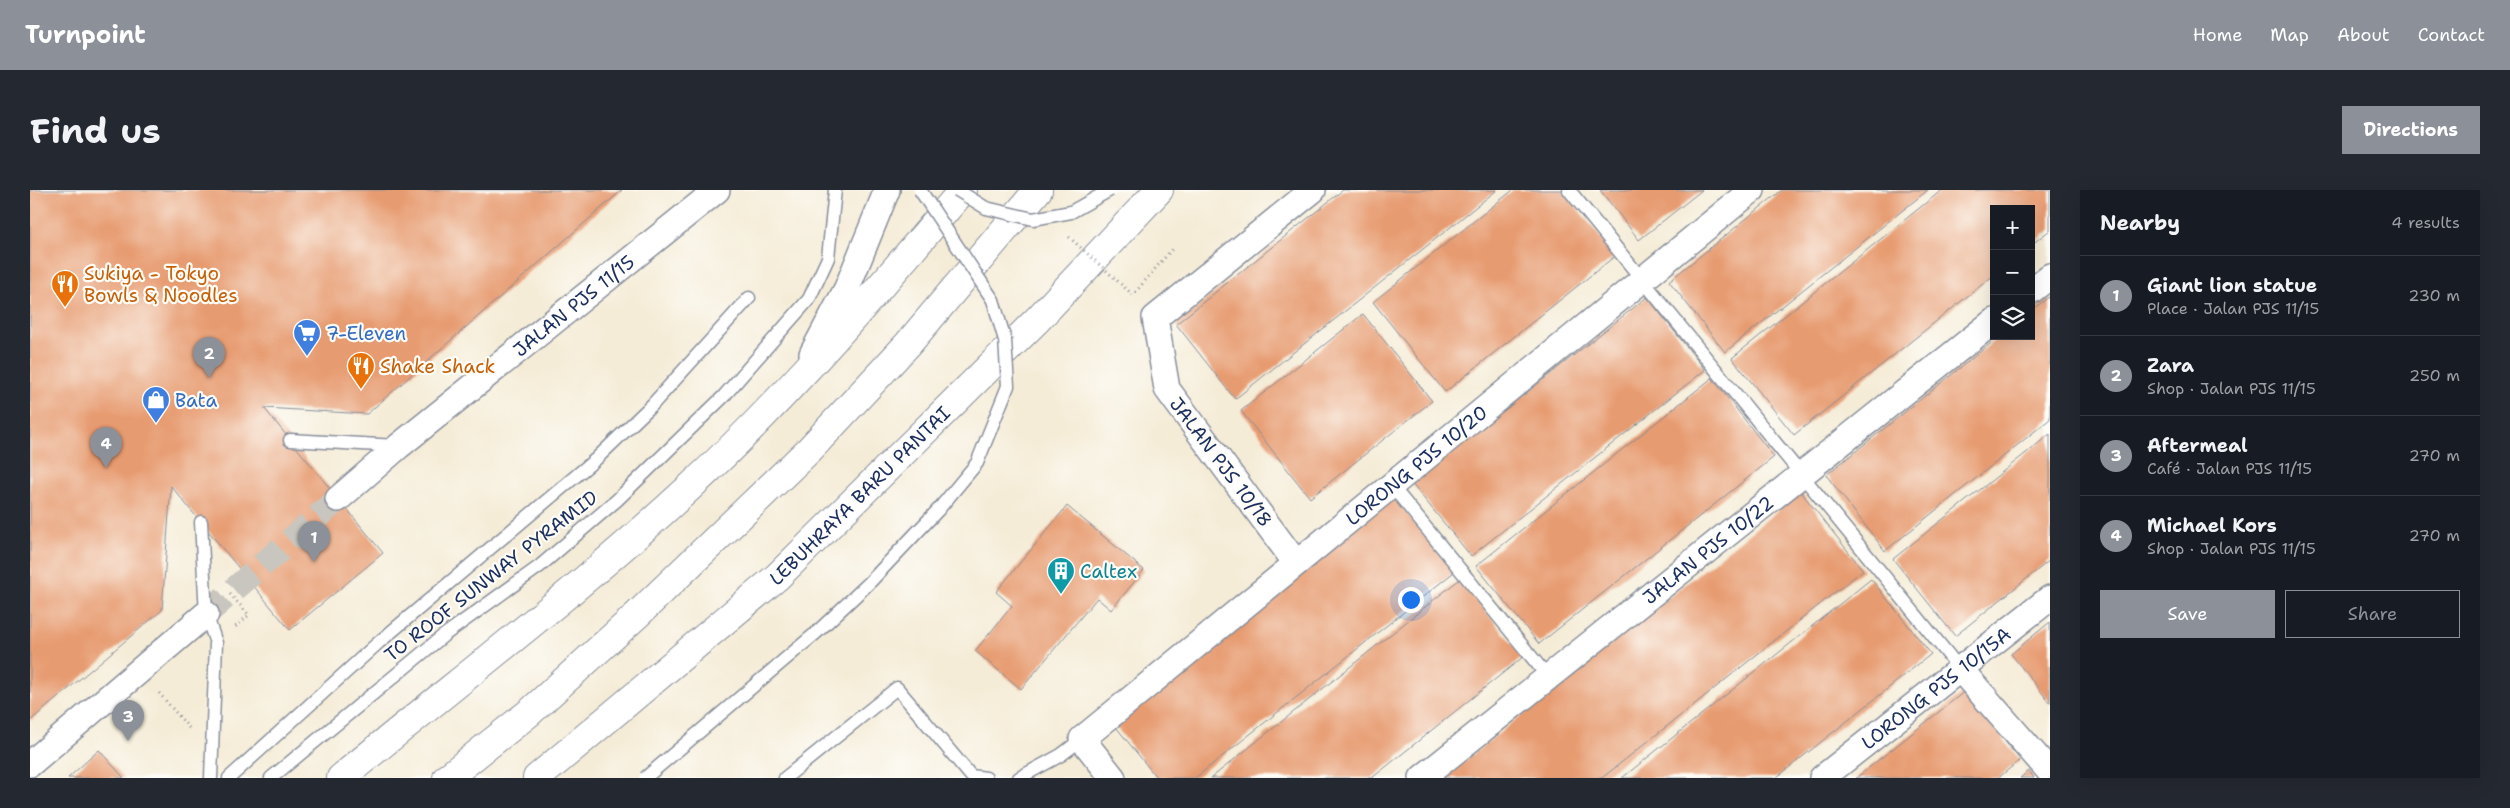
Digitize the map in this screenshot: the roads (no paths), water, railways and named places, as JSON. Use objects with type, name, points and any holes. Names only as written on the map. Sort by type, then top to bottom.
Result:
[{"type":"main road","points":[[341,778],[607,561],[690,487],[800,376],[963,190]]},
{"type":"main road","points":[[447,778],[530,712],[638,614],[810,448],[908,344],[1038,190]]},
{"type":"main road","name":"LEBUHRAYA BARU PANTAI","points":[[537,778],[790,565],[1038,320],[1159,190]]},
{"type":"street","name":"JALAN PJS 11/15","points":[[338,499],[399,446],[717,190]]},
{"type":"street","points":[[800,376],[847,288],[887,190]]},
{"type":"street","name":"JALAN PJS 10/18","points":[[1296,563],[1167,389],[1155,318],[1313,190]]},
{"type":"street","name":"LORONG PJS 10/20","points":[[1082,739],[1752,190]]},
{"type":"street","points":[[2035,288],[2050,276]]},
{"type":"street","name":"JALAN PJS 10/22","points":[[1422,778],[1990,324]]},
{"type":"street","name":"LORONG PJS 10/15A","points":[[1822,778],[2050,598]]},
{"type":"street","points":[[30,764],[206,614]]},
{"type":"street","points":[[1960,669],[2050,772]]},
{"type":"street","points":[[1082,739],[1113,778]]},
{"type":"lane","name":"TO ROOF SUNWAY PYRAMID","points":[[270,778],[443,636],[547,560],[617,500],[724,397],[809,299],[828,258],[835,190]]},
{"type":"lane","points":[[645,778],[816,633],[869,583],[938,510],[978,463],[1008,386],[1005,340],[992,300],[920,190]]},
{"type":"lane","points":[[957,190],[986,208],[1033,219],[1071,212],[1110,190]]},
{"type":"lane","points":[[1569,190],[1960,669]]},
{"type":"lane","points":[[228,778],[378,643],[596,459],[652,405],[749,298]]},
{"type":"lane","points":[[290,440],[399,446]]},
{"type":"lane","points":[[1391,485],[1548,677]]},
{"type":"lane","points":[[201,522],[206,614],[216,643],[211,778]]},
{"type":"lane","points":[[785,778],[897,688],[971,776],[986,778]]},
{"type":"lane","points":[[1019,778],[1062,755],[1082,739]]},
{"type":"tunnel","points":[[206,614],[338,499]]},
{"type":"place","name":"Sukiya - Tokyo Bowls & Noodles","points":[[65,308]]},
{"type":"place","name":"7-Eleven","points":[[307,357]]},
{"type":"place","name":"Zara","points":[[209,378]]},
{"type":"place","name":"Shake Shack","points":[[361,390]]},
{"type":"place","name":"Bata","points":[[156,424]]},
{"type":"place","name":"Michael Kors","points":[[106,468]]},
{"type":"place","name":"Giant lion statue","points":[[314,562]]},
{"type":"place","name":"Caltex","points":[[1061,595]]},
{"type":"place","name":"Aftermeal","points":[[128,741]]}]
